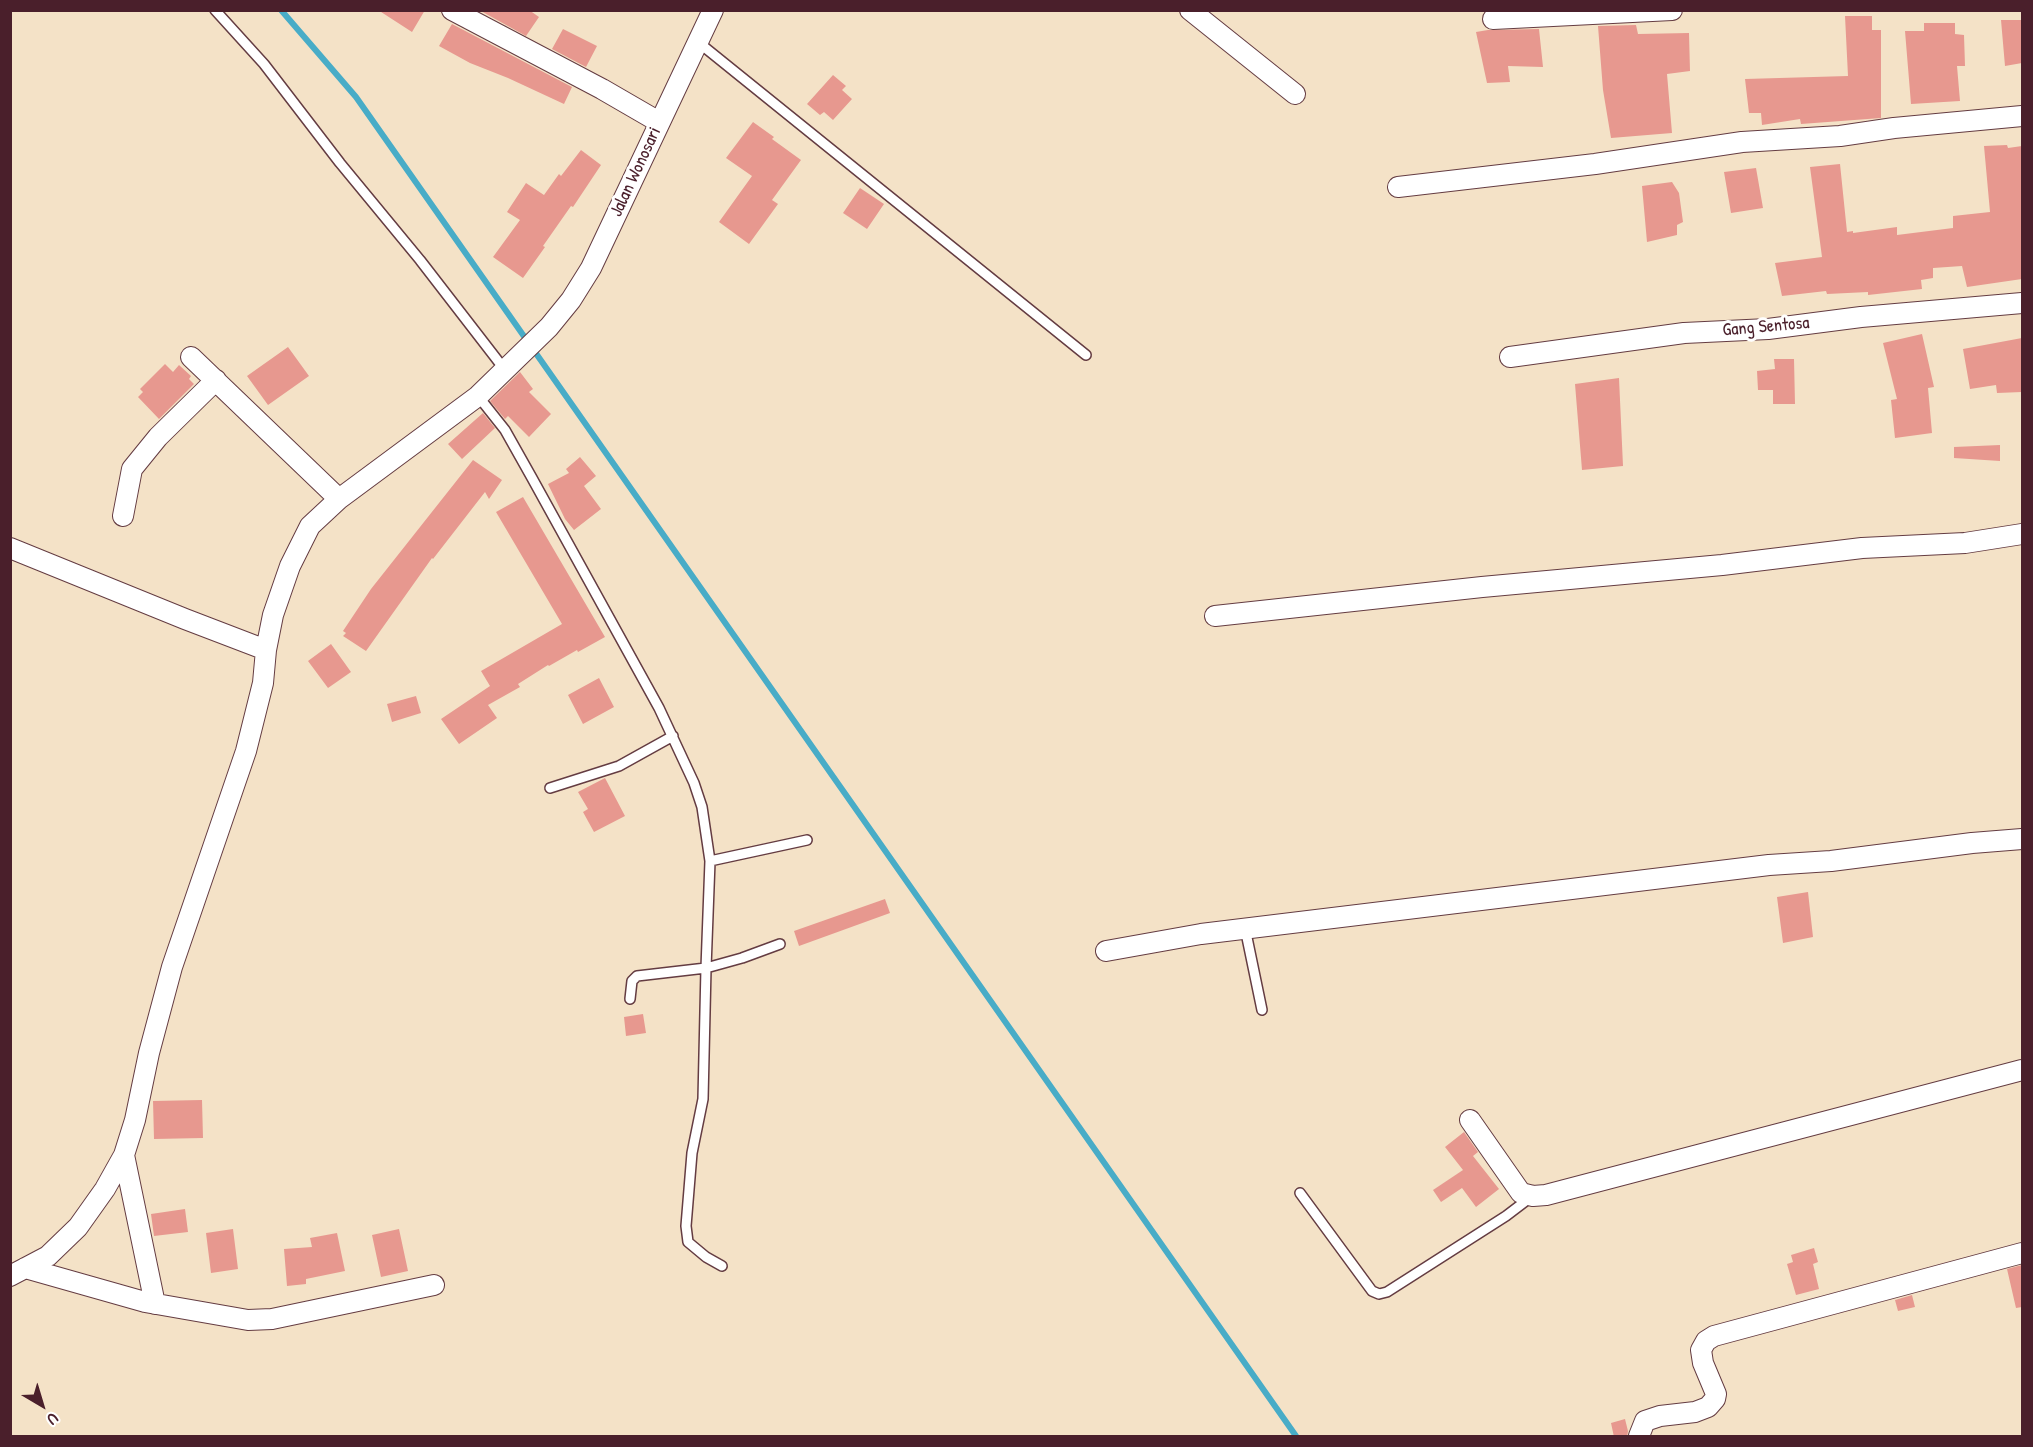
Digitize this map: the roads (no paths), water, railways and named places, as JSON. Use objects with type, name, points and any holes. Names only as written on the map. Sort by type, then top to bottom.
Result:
[{"type":"street","points":[[452,10],[659,122]]},
{"type":"street","name":"Jalan Wonosari","points":[[18,1272],[48,1256],[78,1227],[105,1189],[124,1155],[135,1120],[172,967],[246,751],[263,683],[266,650],[273,615],[290,566],[310,526],[339,499],[478,396],[549,327],[571,300],[591,268],[713,10]]},
{"type":"street","points":[[1190,10],[1295,94]]},
{"type":"street","points":[[1493,19],[1672,10]]},
{"type":"street","points":[[1398,187],[1594,164],[1742,142],[1840,136],[1894,128],[2022,116]]},
{"type":"street","name":"Gang Sentosa","points":[[1510,357],[1684,333],[1768,329],[1862,317],[2022,303]]},
{"type":"street","points":[[191,357],[339,499]]},
{"type":"street","points":[[123,516],[132,469],[158,437],[216,380]]},
{"type":"street","points":[[1215,616],[1494,586],[1722,565],[1862,548],[1965,543],[2022,534]]},
{"type":"street","points":[[10,548],[266,650]]},
{"type":"street","points":[[1106,951],[1245,928],[1757,867],[1831,861],[2022,839]]},
{"type":"street","points":[[1470,1120],[1521,1193],[1533,1196],[1546,1195],[2022,1070]]},
{"type":"street","points":[[124,1155],[155,1304]]},
{"type":"street","points":[[1639,1437],[1645,1421],[1659,1416],[1695,1412],[1708,1407],[1715,1400],[1716,1394],[1703,1363],[1701,1350],[1706,1341],[1714,1336],[2022,1253]]},
{"type":"street","points":[[18,1272],[155,1304],[248,1320],[272,1319],[434,1285]]},
{"type":"lane","points":[[215,10],[264,64],[340,163],[507,367]]},
{"type":"lane","points":[[698,42],[1086,356]]},
{"type":"lane","points":[[478,396],[505,430],[674,736],[702,807],[710,861],[704,1099],[692,1153],[686,1226],[688,1242],[706,1257],[722,1266]]},
{"type":"lane","points":[[550,788],[619,766],[674,736]]},
{"type":"lane","points":[[710,861],[807,840]]},
{"type":"lane","points":[[1245,928],[1262,1010]]},
{"type":"lane","points":[[630,999],[632,981],[638,976],[706,968],[780,944]]},
{"type":"lane","points":[[1300,1193],[1372,1291],[1379,1294],[1387,1292],[1506,1216],[1533,1196]]},
{"type":"waterway","points":[[281,10],[356,97],[1296,1436]]}]
